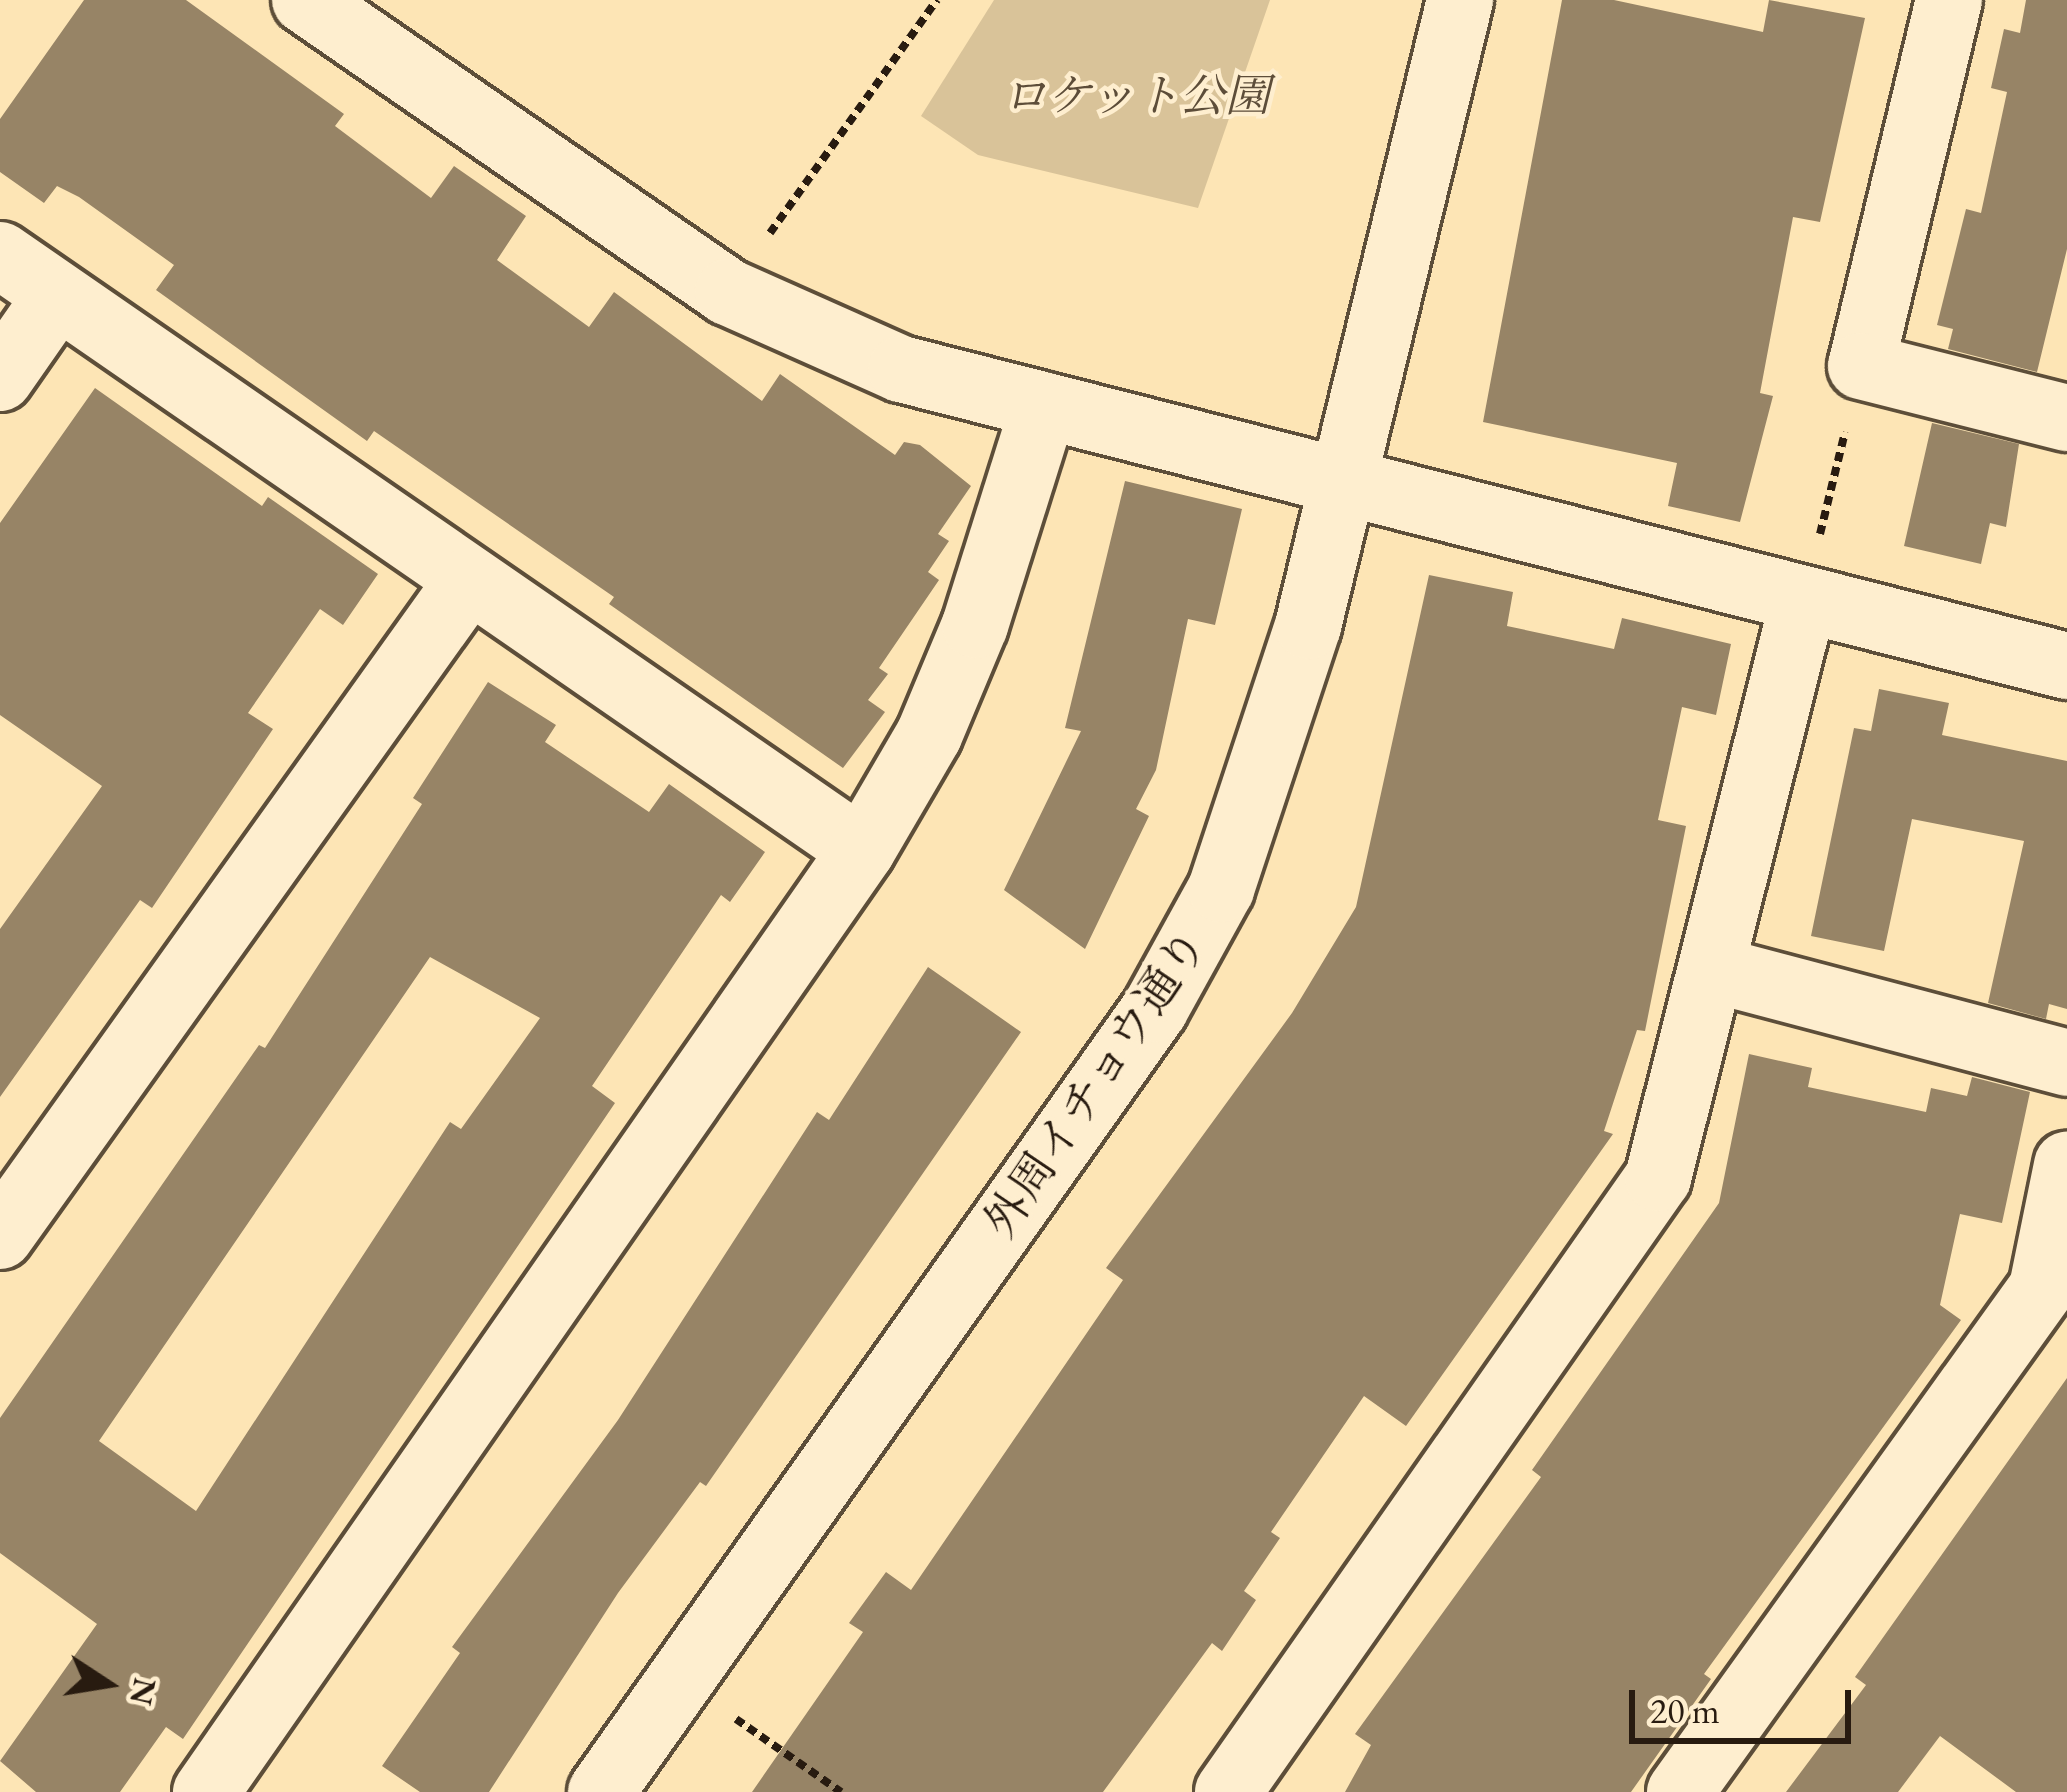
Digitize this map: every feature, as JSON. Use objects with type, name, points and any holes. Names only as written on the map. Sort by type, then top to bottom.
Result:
[{"type":"street","points":[[305,0],[728,292],[901,369],[2067,666]]},
{"type":"street","name":"外周イチョウ通り","points":[[602,1792],[1155,1009],[1210,909],[1275,740],[1460,0]]},
{"type":"street","points":[[1949,0],[1861,366],[2067,418]]},
{"type":"street","points":[[0,255],[862,850]]},
{"type":"street","points":[[0,378],[57,296]]},
{"type":"street","points":[[206,1792],[862,850],[929,735],[975,625],[1043,406]]},
{"type":"street","points":[[0,1236],[468,581]]},
{"type":"street","points":[[1228,1792],[1658,1178],[1804,599]]},
{"type":"street","points":[[1712,969],[2067,1063]]},
{"type":"street","points":[[1680,1792],[2042,1288],[2067,1165]]},
{"type":"path","points":[[766,238],[938,0]]},
{"type":"path","points":[[1804,599],[1861,366]]},
{"type":"path","points":[[680,1681],[841,1792]]},
{"type":"green space","name":"ロケット公園","points":[[994,0],[1270,0],[1198,208],[978,155],[921,116]]},
{"type":"building","points":[[84,0],[186,0],[344,114],[335,126],[431,198],[454,166],[526,216],[497,260],[589,327],[614,292],[762,401],[780,374],[895,455],[904,442],[920,445],[971,486],[938,534],[949,541],[928,572],[939,580],[879,668],[888,674],[868,700],[885,712],[843,768],[609,604],[614,597],[374,431],[367,441],[156,290],[174,265],[79,197],[57,186],[44,203],[0,172],[0,119]]},
{"type":"building","points":[[1562,0],[1614,0],[1763,32],[1769,0],[1865,18],[1820,222],[1793,217],[1760,393],[1773,396],[1740,522],[1668,506],[1677,463],[1483,422]]},
{"type":"building","points":[[2026,0],[2067,0],[2067,249],[2037,372],[1948,349],[1953,329],[1937,325],[1966,209],[1981,213],[2007,92],[1991,88],[2004,29],[2020,33]]},
{"type":"building","points":[[95,388],[262,506],[268,497],[378,574],[343,625],[320,609],[248,713],[273,729],[152,908],[140,900],[0,1097],[0,929],[102,786],[0,715],[0,523]]},
{"type":"building","points":[[1932,423],[2019,444],[2006,527],[1990,523],[1981,564],[1904,546]]},
{"type":"building","points":[[1125,481],[1242,509],[1215,625],[1188,619],[1156,770],[1136,809],[1149,816],[1085,949],[1004,890],[1081,731],[1065,728]]},
{"type":"building","points":[[1429,575],[1513,592],[1507,626],[1614,649],[1622,618],[1731,644],[1716,715],[1682,707],[1658,820],[1686,826],[1645,1031],[1637,1030],[1604,1131],[1613,1134],[1406,1426],[1364,1396],[1271,1532],[1280,1538],[1244,1591],[1256,1600],[1222,1651],[1212,1643],[1103,1792],[752,1792],[863,1632],[849,1623],[886,1572],[911,1590],[1123,1280],[1106,1268],[1292,1013],[1356,907]]},
{"type":"building","points":[[488,682],[556,725],[545,742],[649,812],[669,784],[765,852],[730,902],[721,895],[592,1086],[615,1103],[183,1739],[166,1727],[120,1792],[36,1792],[0,1761],[97,1624],[0,1553],[0,1418],[259,1045],[265,1048],[422,804],[413,798]],"holes":[[[430,957],[540,1018],[461,1129],[450,1122],[196,1511],[99,1441]]]},
{"type":"building","points":[[1879,689],[1949,703],[1942,735],[2067,761],[2067,1009],[2049,1004],[2046,1019],[1988,1003],[2024,841],[1912,819],[1884,951],[1811,936],[1854,728],[1871,731]]},
{"type":"building","points":[[928,967],[1021,1032],[706,1486],[700,1482],[618,1593],[489,1792],[420,1792],[382,1766],[460,1653],[452,1647],[618,1420],[817,1112],[829,1120]]},
{"type":"building","points":[[1749,1054],[1812,1068],[1808,1087],[1926,1112],[1931,1088],[1967,1096],[1972,1077],[2030,1092],[2002,1223],[1960,1214],[1940,1305],[1961,1320],[1704,1674],[1711,1679],[1631,1792],[1345,1792],[1371,1745],[1355,1734],[1541,1477],[1532,1470],[1719,1203]]},
{"type":"building","points":[[2067,1378],[2067,1792],[2016,1792],[1940,1736],[1898,1792],[1786,1792],[1866,1685],[1855,1677]]}]
